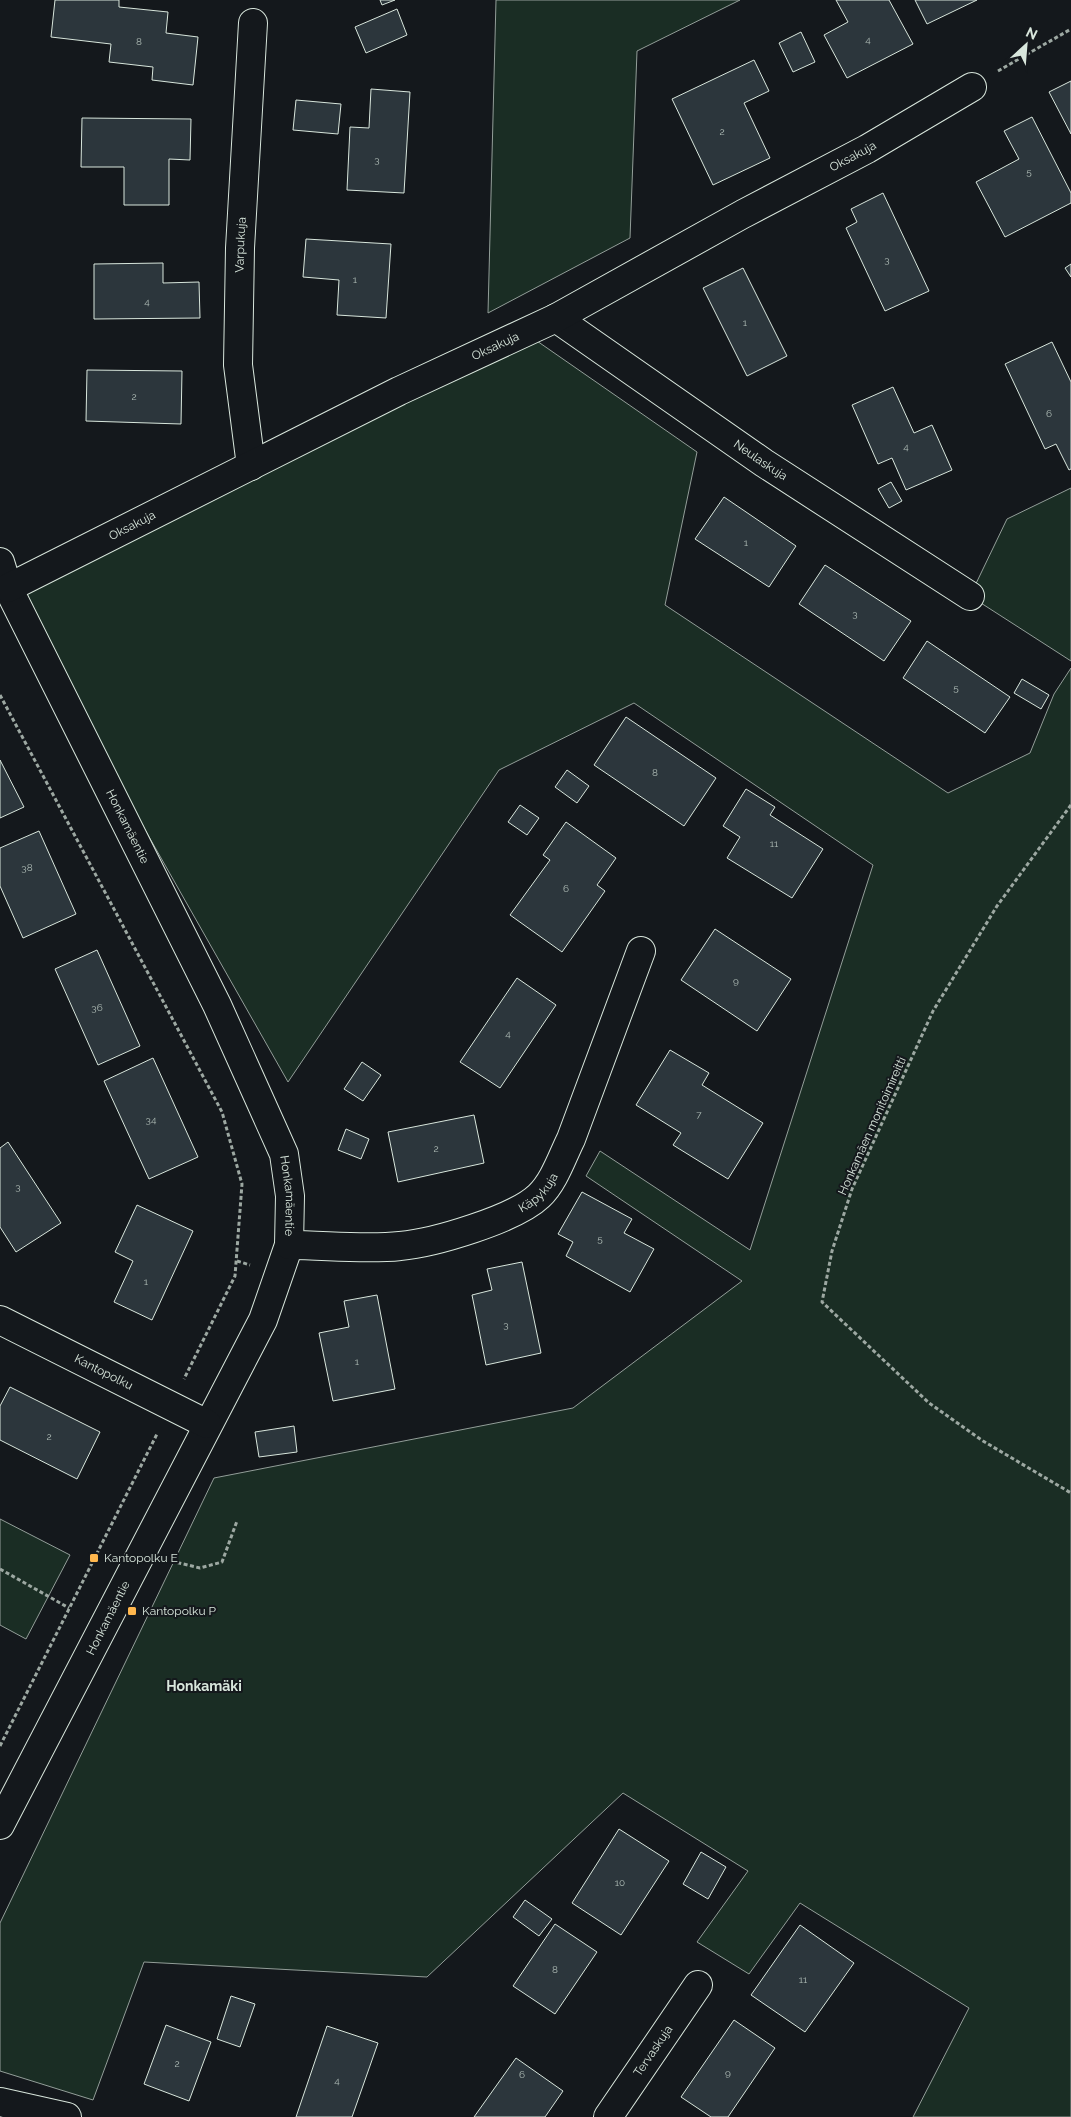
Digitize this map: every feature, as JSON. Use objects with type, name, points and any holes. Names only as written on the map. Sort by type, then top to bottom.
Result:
[{"type":"street","name":"Varpukuja","points":[[251,466],[238,365],[240,248],[253,23]]},
{"type":"street","name":"Oksakuja","points":[[8,588],[399,390],[556,318],[744,214],[867,150],[972,87]]},
{"type":"street","name":"Neulaskuja","points":[[556,318],[764,463],[970,596]]},
{"type":"street","name":"Honkamäentie","points":[[0,562],[8,588],[217,1005],[284,1154],[290,1196],[289,1245],[263,1320],[207,1424],[0,1825]]},
{"type":"street","name":"Käpykuja","points":[[289,1245],[401,1246],[493,1222],[517,1212],[540,1195],[557,1168],[571,1139],[641,951]]},
{"type":"street","name":"Kantopolku","points":[[0,1320],[207,1424]]},
{"type":"street","name":"Tervaskuja","points":[[608,2117],[698,1985]]},
{"type":"street","points":[[0,2102],[67,2117]]},
{"type":"path","points":[[972,87],[1071,28]]},
{"type":"path","points":[[0,695],[222,1112],[242,1184],[236,1276],[0,1746]]},
{"type":"path","name":"Honkamäen monitoimireitti","points":[[1071,805],[997,906],[934,1011],[852,1189],[832,1251],[822,1302],[929,1403],[983,1441],[1071,1493]]},
{"type":"path","points":[[142,1551],[177,1563],[200,1568],[222,1562],[237,1521]]},
{"type":"path","points":[[0,1569],[69,1608]]},
{"type":"green space","points":[[496,0],[740,0],[637,51],[630,238],[488,313]]},
{"type":"green space","points":[[524,332],[697,452],[665,605],[948,793],[1030,753],[1054,694],[1071,668],[1071,2117],[913,2117],[969,2008],[800,1903],[749,1974],[697,1942],[748,1871],[623,1793],[427,1977],[144,1962],[93,2100],[0,2071],[0,1923],[214,1478],[573,1408],[742,1281],[586,1176],[600,1151],[750,1250],[873,865],[634,703],[499,770],[288,1082],[8,588]]},
{"type":"green space","points":[[1071,488],[1071,661],[970,596],[1007,519]]},
{"type":"green space","points":[[0,1519],[70,1555],[26,1639],[0,1625]]},
{"type":"building","points":[[55,0],[119,0],[119,7],[168,12],[166,33],[198,37],[193,85],[152,80],[153,67],[109,62],[111,44],[51,37]]},
{"type":"building","points":[[380,0],[395,0],[382,5]]},
{"type":"building","points":[[836,0],[889,0],[913,44],[847,78],[824,35],[848,22]]},
{"type":"building","points":[[915,0],[977,0],[927,24]]},
{"type":"building","points":[[397,9],[407,35],[366,53],[355,27]]},
{"type":"building","points":[[801,32],[815,62],[793,72],[779,43]]},
{"type":"building","points":[[754,60],[769,91],[744,103],[770,158],[713,185],[672,99]]},
{"type":"building","points":[[1071,81],[1071,134],[1049,92]]},
{"type":"building","points":[[371,89],[410,92],[404,193],[347,190],[350,127],[369,128]]},
{"type":"building","points":[[296,100],[341,104],[338,134],[293,130]]},
{"type":"building","points":[[1032,117],[1071,193],[1071,203],[1005,237],[976,182],[1019,159],[1004,131]]},
{"type":"building","points":[[82,118],[191,119],[190,160],[169,159],[169,205],[124,205],[124,167],[81,167]]},
{"type":"building","points":[[883,193],[929,291],[885,311],[846,228],[857,222],[851,209]]},
{"type":"building","points":[[306,239],[391,244],[386,318],[337,315],[339,280],[303,277]]},
{"type":"building","points":[[163,263],[163,283],[199,282],[200,318],[94,319],[94,264]]},
{"type":"building","points":[[1071,264],[1071,277],[1065,268]]},
{"type":"building","points":[[743,268],[787,356],[747,376],[703,288]]},
{"type":"building","points":[[1052,342],[1071,382],[1071,469],[1069,470],[1056,444],[1045,449],[1005,364]]},
{"type":"building","points":[[87,370],[182,371],[181,424],[86,421]]},
{"type":"building","points":[[893,387],[914,433],[932,425],[952,470],[906,490],[892,458],[878,464],[852,405]]},
{"type":"building","points":[[891,482],[902,501],[889,508],[878,489]]},
{"type":"building","points":[[724,497],[796,546],[769,587],[695,539]]},
{"type":"building","points":[[825,565],[911,621],[884,661],[799,604]]},
{"type":"building","points":[[927,641],[1010,697],[985,733],[903,678]]},
{"type":"building","points":[[1022,679],[1049,695],[1041,709],[1014,693]]},
{"type":"building","points":[[626,717],[716,778],[684,826],[594,765]]},
{"type":"building","points":[[0,760],[24,807],[0,818]]},
{"type":"building","points":[[567,770],[589,786],[577,803],[555,787]]},
{"type":"building","points":[[746,789],[775,807],[770,815],[823,849],[792,898],[727,858],[740,837],[723,826]]},
{"type":"building","points":[[520,805],[539,818],[527,835],[508,822]]},
{"type":"building","points":[[566,822],[616,858],[597,885],[605,891],[562,952],[510,915],[550,860],[543,855]]},
{"type":"building","points":[[39,831],[76,914],[23,938],[0,886],[0,848]]},
{"type":"building","points":[[715,929],[791,979],[757,1031],[681,980]]},
{"type":"building","points":[[97,950],[140,1046],[98,1065],[55,969]]},
{"type":"building","points":[[517,978],[556,1005],[500,1088],[460,1062]]},
{"type":"building","points":[[670,1050],[709,1073],[702,1085],[763,1123],[728,1179],[673,1145],[681,1133],[636,1105]]},
{"type":"building","points":[[153,1058],[198,1157],[149,1179],[104,1081]]},
{"type":"building","points":[[362,1062],[381,1075],[363,1101],[344,1089]]},
{"type":"building","points":[[474,1115],[484,1163],[398,1182],[388,1132]]},
{"type":"building","points":[[346,1129],[369,1139],[361,1159],[338,1150]]},
{"type":"building","points":[[8,1142],[61,1223],[16,1252],[0,1227],[0,1148]]},
{"type":"building","points":[[582,1192],[632,1219],[624,1233],[654,1249],[630,1292],[566,1256],[573,1242],[558,1234]]},
{"type":"building","points":[[137,1205],[193,1231],[152,1320],[114,1302],[133,1261],[115,1252]]},
{"type":"building","points":[[522,1262],[541,1353],[486,1365],[472,1295],[492,1290],[487,1269]]},
{"type":"building","points":[[377,1295],[395,1389],[333,1401],[319,1333],[349,1327],[344,1301]]},
{"type":"building","points":[[10,1387],[100,1432],[77,1479],[0,1440],[0,1406]]},
{"type":"building","points":[[294,1426],[297,1452],[259,1457],[255,1432]]},
{"type":"building","points":[[619,1829],[669,1861],[621,1935],[572,1903]]},
{"type":"building","points":[[701,1852],[726,1867],[708,1899],[683,1884]]},
{"type":"building","points":[[525,1900],[552,1919],[539,1936],[513,1917]]},
{"type":"building","points":[[555,1924],[597,1952],[555,2014],[513,1986]]},
{"type":"building","points":[[800,1925],[854,1963],[805,2032],[751,1995]]},
{"type":"building","points":[[231,1996],[255,2004],[240,2047],[217,2039]]},
{"type":"building","points":[[734,2020],[775,2048],[728,2117],[711,2117],[681,2097]]},
{"type":"building","points":[[166,2025],[211,2042],[189,2101],[144,2084]]},
{"type":"building","points":[[327,2026],[378,2043],[352,2117],[296,2117]]},
{"type":"building","points":[[516,2058],[563,2091],[545,2117],[474,2117]]},
{"type":"place","name":"Kantopolku E","points":[[94,1558]]},
{"type":"place","name":"Kantopolku P","points":[[132,1611]]},
{"type":"district","name":"Honkamäki","points":[[204,1686]]}]
